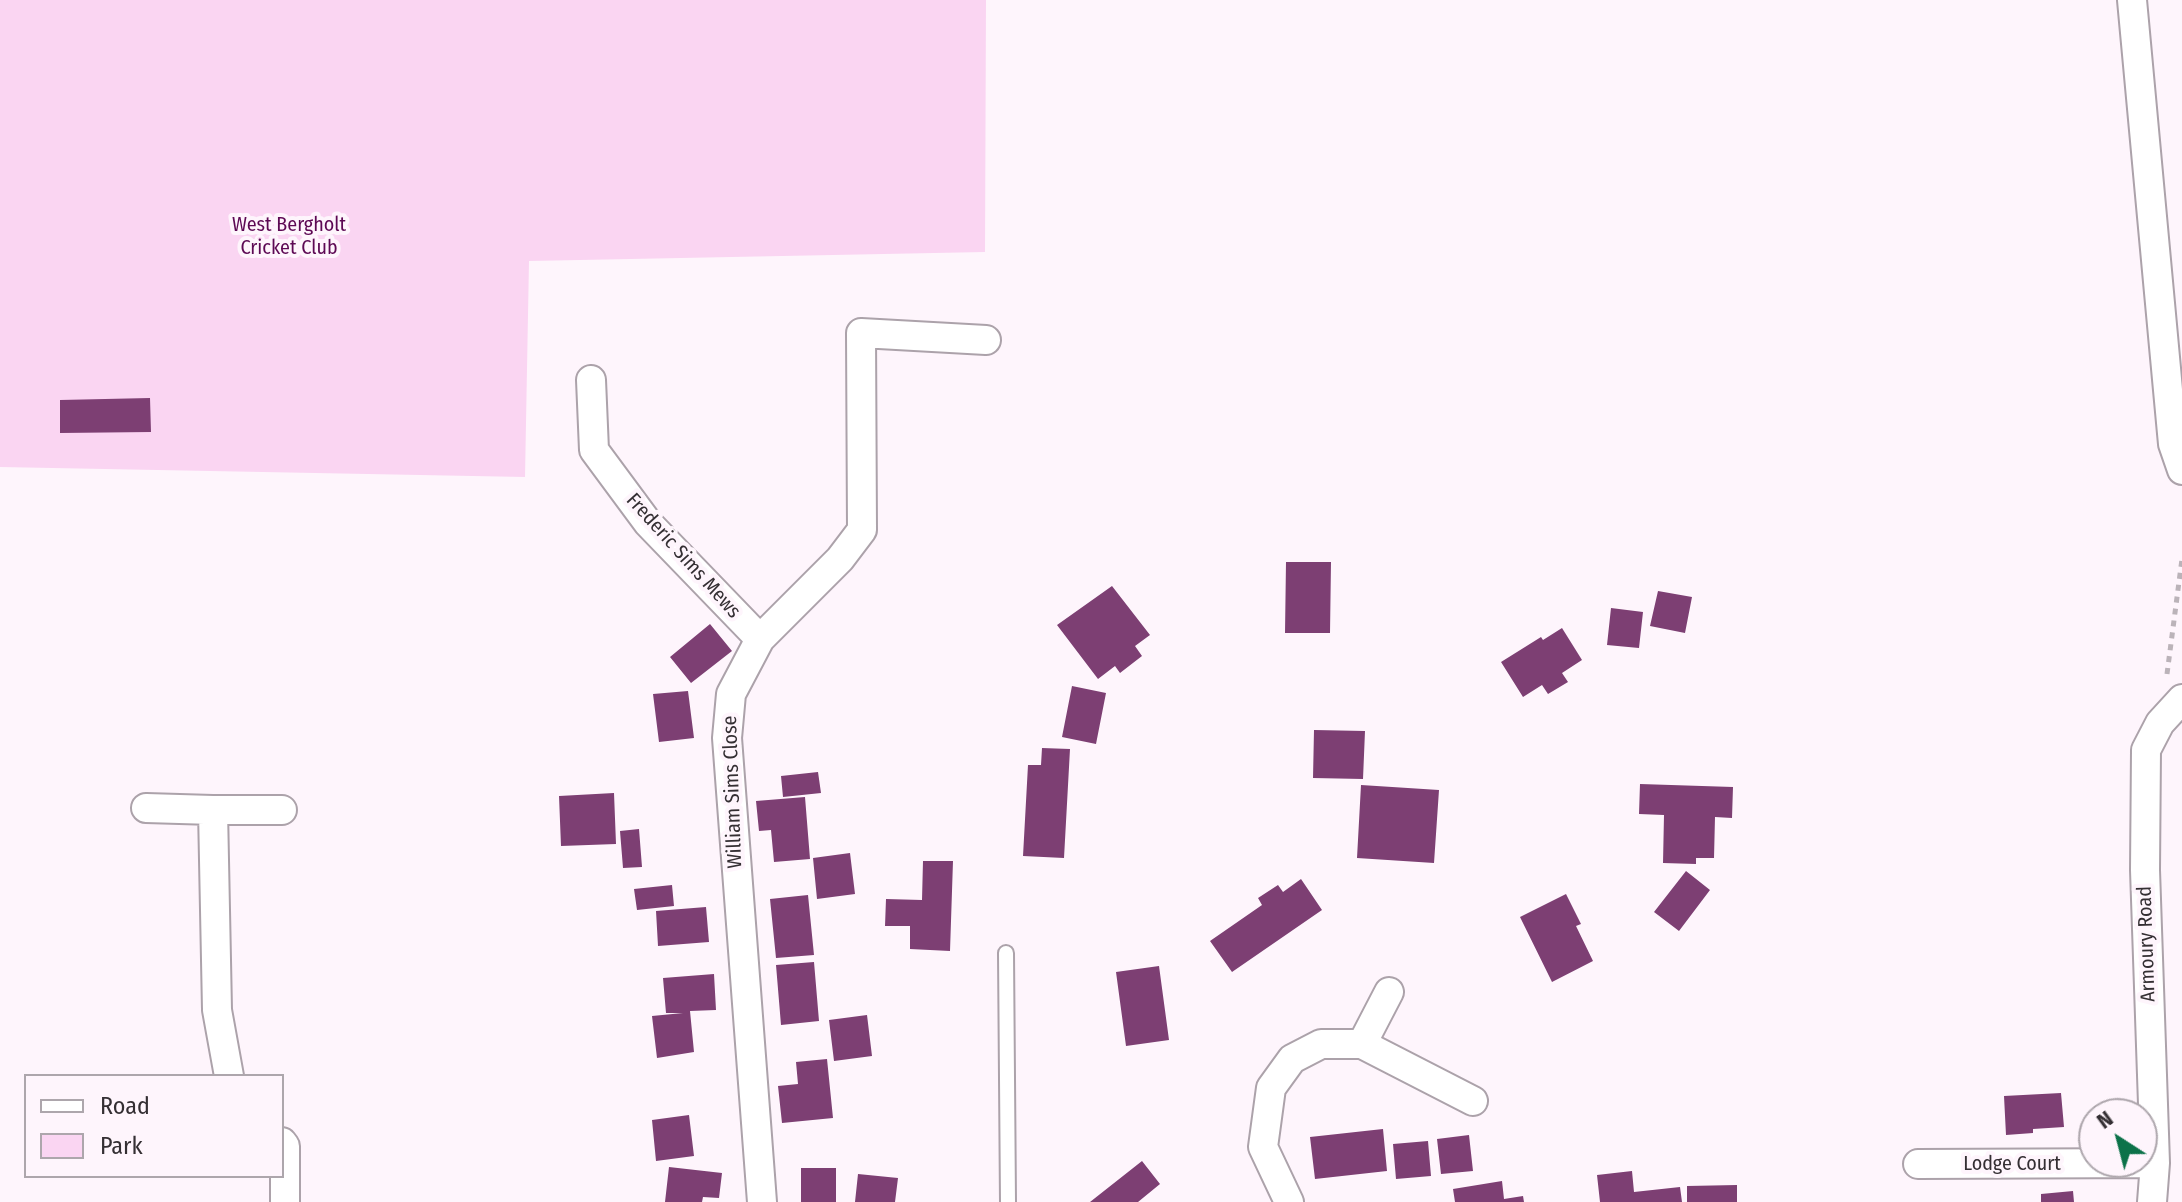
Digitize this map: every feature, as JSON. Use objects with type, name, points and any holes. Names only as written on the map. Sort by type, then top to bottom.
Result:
[{"type":"street","points":[[2132,0],[2173,444],[2182,470]]},
{"type":"street","name":"William Sims Close","points":[[762,1202],[727,738],[731,694],[760,639],[840,559],[862,530],[861,333],[986,340]]},
{"type":"street","name":"Frederic Sims Mews","points":[[591,380],[594,450],[648,523],[760,639]]},
{"type":"street","name":"Armoury Road","points":[[2153,1098],[2145,870],[2146,750],[2160,723],[2182,699]]},
{"type":"street","points":[[146,808],[282,810]]},
{"type":"street","points":[[213,810],[217,1010],[229,1074]]},
{"type":"street","points":[[1362,1044],[1389,992]]},
{"type":"street","points":[[1289,1202],[1263,1147],[1271,1088],[1292,1059],[1321,1044],[1362,1044],[1473,1101]]},
{"type":"street","points":[[284,1145],[285,1202]]},
{"type":"street","name":"Lodge Court","points":[[1918,1164],[2078,1163]]},
{"type":"street","name":"Armoury Road","points":[[2152,1202],[2154,1178]]},
{"type":"lane","points":[[1006,953],[1008,1202]]},
{"type":"path","points":[[2160,723],[2182,559]]},
{"type":"green space","name":"West Bergholt Cricket Club","points":[[0,0],[986,0],[985,252],[529,261],[525,477],[0,467]]},
{"type":"building","points":[[150,398],[151,432],[60,433],[60,400]]},
{"type":"building","points":[[1286,562],[1331,562],[1330,633],[1285,633]]},
{"type":"building","points":[[1112,586],[1150,635],[1135,646],[1142,656],[1120,673],[1115,666],[1098,679],[1057,625]]},
{"type":"building","points":[[1658,591],[1692,597],[1685,633],[1650,626]]},
{"type":"building","points":[[1611,608],[1643,612],[1639,648],[1607,645]]},
{"type":"building","points":[[710,624],[732,651],[691,683],[670,657]]},
{"type":"building","points":[[1562,628],[1582,660],[1562,673],[1568,682],[1548,694],[1542,685],[1523,697],[1501,662]]},
{"type":"building","points":[[1072,686],[1106,693],[1096,744],[1062,737]]},
{"type":"building","points":[[688,691],[694,738],[659,742],[653,694]]},
{"type":"building","points":[[1314,730],[1365,731],[1363,779],[1313,778]]},
{"type":"building","points":[[1042,748],[1070,749],[1064,858],[1023,856],[1028,765],[1041,765]]},
{"type":"building","points":[[818,772],[821,793],[783,797],[781,776]]},
{"type":"building","points":[[1640,784],[1733,787],[1732,818],[1715,817],[1714,858],[1696,858],[1696,864],[1663,863],[1664,815],[1639,814]]},
{"type":"building","points":[[1361,785],[1439,790],[1434,863],[1357,858]]},
{"type":"building","points":[[614,793],[616,844],[561,846],[559,796]]},
{"type":"building","points":[[805,797],[810,859],[774,862],[771,830],[759,831],[756,801]]},
{"type":"building","points":[[639,829],[642,867],[623,868],[620,831]]},
{"type":"building","points":[[850,853],[855,894],[817,899],[813,858]]},
{"type":"building","points":[[923,861],[953,861],[950,951],[910,949],[910,926],[885,926],[886,899],[922,900]]},
{"type":"building","points":[[1686,871],[1710,890],[1679,931],[1654,912]]},
{"type":"building","points":[[1301,879],[1322,910],[1232,972],[1210,941],[1262,905],[1258,898],[1278,885],[1283,892]]},
{"type":"building","points":[[672,885],[674,906],[637,910],[634,889]]},
{"type":"building","points":[[1566,894],[1581,924],[1576,926],[1593,961],[1552,982],[1520,917]]},
{"type":"building","points":[[808,895],[814,955],[776,958],[770,899]]},
{"type":"building","points":[[706,907],[709,942],[658,946],[656,911]]},
{"type":"building","points":[[814,962],[819,1021],[781,1025],[776,965]]},
{"type":"building","points":[[1159,966],[1169,1040],[1126,1046],[1116,972]]},
{"type":"building","points":[[714,974],[716,1010],[690,1011],[694,1052],[657,1058],[652,1016],[683,1013],[666,1013],[663,978]]},
{"type":"building","points":[[867,1015],[872,1056],[834,1061],[829,1020]]},
{"type":"building","points":[[827,1059],[833,1118],[782,1123],[778,1086],[798,1084],[796,1062]]},
{"type":"building","points":[[2061,1093],[2064,1127],[2006,1135],[2004,1096]]},
{"type":"building","points":[[689,1115],[694,1156],[656,1161],[652,1120]]},
{"type":"building","points":[[1383,1129],[1387,1171],[1315,1179],[1310,1137]]},
{"type":"building","points":[[1469,1135],[1473,1171],[1441,1174],[1437,1139]]},
{"type":"building","points":[[1428,1141],[1431,1176],[1396,1179],[1393,1144]]},
{"type":"building","points":[[1142,1161],[1160,1184],[1138,1202],[1090,1202]]},
{"type":"building","points":[[669,1167],[722,1173],[719,1198],[703,1197],[702,1202],[665,1202]]},
{"type":"building","points":[[801,1168],[836,1168],[836,1202],[801,1202]]},
{"type":"building","points":[[1632,1171],[1634,1192],[1680,1187],[1682,1202],[1600,1202],[1597,1175]]},
{"type":"building","points":[[858,1174],[898,1178],[895,1202],[855,1202]]},
{"type":"building","points":[[1502,1181],[1504,1199],[1523,1196],[1524,1202],[1455,1202],[1453,1189]]},
{"type":"building","points":[[1737,1185],[1737,1202],[1687,1202],[1687,1186]]},
{"type":"building","points":[[2073,1191],[2074,1202],[2041,1202],[2041,1194]]}]
